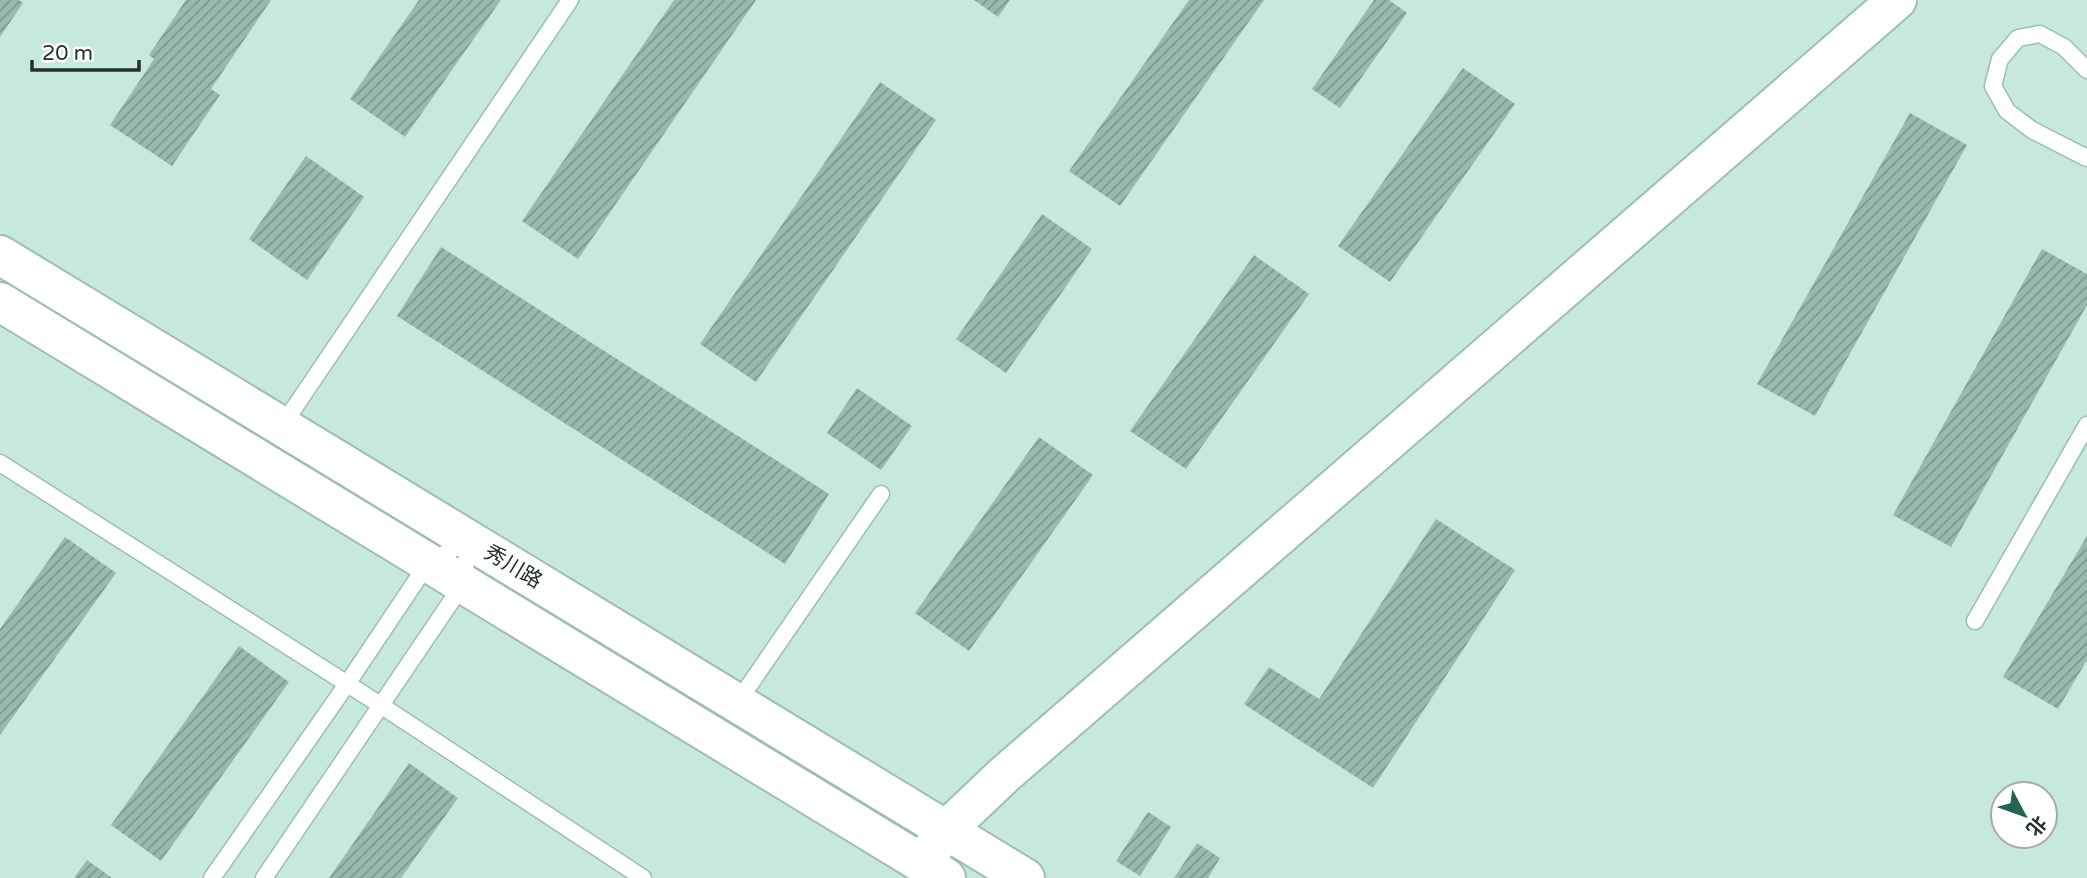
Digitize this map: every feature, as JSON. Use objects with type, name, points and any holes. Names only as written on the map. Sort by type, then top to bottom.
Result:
[{"type":"main road","points":[[934,871],[946,830],[1004,775],[1897,0]]},
{"type":"main road","name":"秀川路","points":[[0,255],[1025,878]]},
{"type":"main road","name":"秀川路","points":[[0,302],[934,871]]},
{"type":"lane","points":[[282,426],[570,0]]},
{"type":"lane","points":[[2087,70],[2064,47],[2040,34],[2018,38],[2000,59],[1993,86],[2007,111],[2032,130],[2087,158]]},
{"type":"lane","points":[[1975,621],[2087,425]]},
{"type":"lane","points":[[0,463],[382,706],[643,878]]},
{"type":"lane","points":[[737,703],[881,494]]},
{"type":"lane","points":[[212,878],[428,563],[469,540]]},
{"type":"lane","points":[[264,878],[463,584],[469,540]]},
{"type":"building","points":[[0,0],[19,0],[23,3],[0,37]]},
{"type":"building","points":[[186,0],[271,0],[211,89],[220,95],[172,166],[110,125],[154,59],[149,55]]},
{"type":"building","points":[[419,0],[501,0],[405,137],[350,99]]},
{"type":"building","points":[[674,0],[756,0],[578,259],[522,221]]},
{"type":"building","points":[[974,0],[1010,0],[998,17]]},
{"type":"building","points":[[1189,0],[1264,0],[1120,206],[1069,171]]},
{"type":"building","points":[[1374,0],[1389,0],[1407,13],[1340,108],[1312,89]]},
{"type":"building","points":[[1463,68],[1515,104],[1390,282],[1338,246]]},
{"type":"building","points":[[880,82],[936,120],[756,382],[700,344]]},
{"type":"building","points":[[1910,113],[1967,145],[1815,416],[1757,384]]},
{"type":"building","points":[[306,156],[364,197],[307,280],[249,239]]},
{"type":"building","points":[[1042,214],[1092,249],[1006,373],[956,339]]},
{"type":"building","points":[[441,247],[829,494],[785,564],[397,316]]},
{"type":"building","points":[[2042,249],[2087,274],[2087,305],[1951,547],[1893,515]]},
{"type":"building","points":[[1254,255],[1309,294],[1186,469],[1130,431]]},
{"type":"building","points":[[857,388],[912,426],[881,470],[827,433]]},
{"type":"building","points":[[1039,437],[1093,475],[969,651],[915,613]]},
{"type":"building","points":[[1436,519],[1515,570],[1373,788],[1244,704],[1269,667],[1319,699]]},
{"type":"building","points":[[2087,536],[2087,660],[2058,709],[2003,677]]},
{"type":"building","points":[[65,537],[116,573],[0,735],[0,629]]},
{"type":"building","points":[[239,646],[289,682],[161,861],[111,825]]},
{"type":"building","points":[[409,763],[458,798],[401,878],[329,878]]},
{"type":"building","points":[[1148,812],[1171,827],[1140,876],[1116,861]]},
{"type":"building","points":[[1197,843],[1220,858],[1208,878],[1174,878]]},
{"type":"building","points":[[87,860],[112,878],[74,878]]}]
